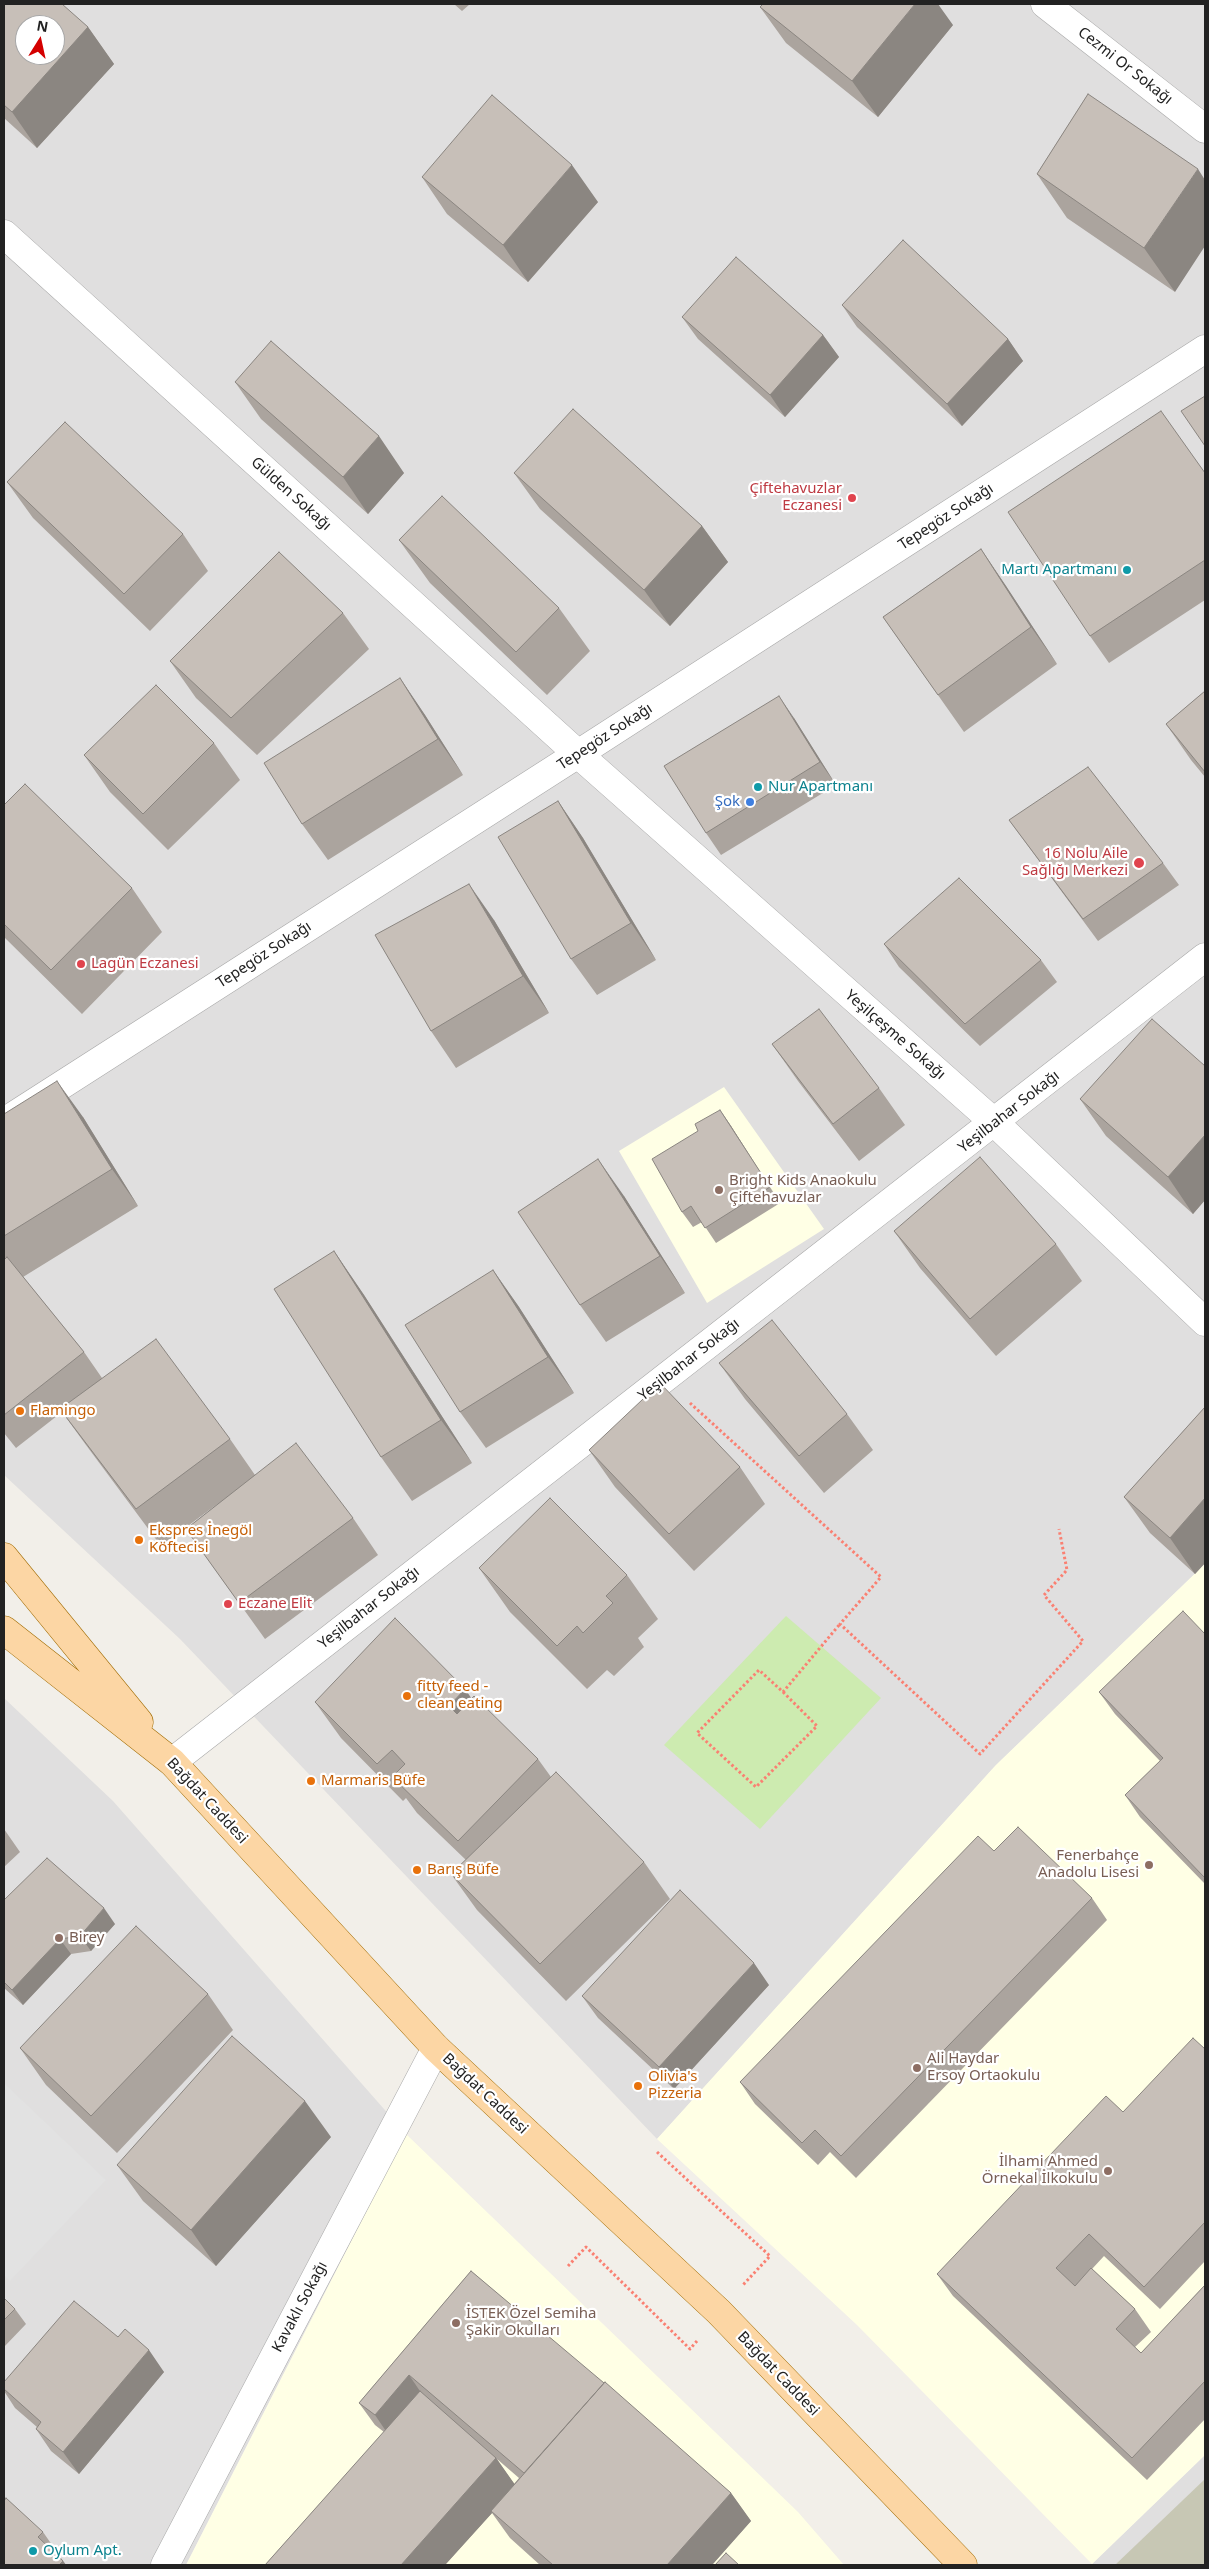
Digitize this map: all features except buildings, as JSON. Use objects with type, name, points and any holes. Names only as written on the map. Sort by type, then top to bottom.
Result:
[{"type":"main road","points":[[4,1557],[172,1762]]},
{"type":"main road","name":"Bağdat Caddesi","points":[[4,1630],[172,1762],[436,2048],[719,2312],[963,2565]]},
{"type":"street","name":"Cezmi Or Sokağı","points":[[1045,4],[1205,129]]},
{"type":"street","name":"Gülden Sokağı","points":[[4,234],[578,754]]},
{"type":"street","name":"Tepegöz Sokağı","points":[[4,1122],[1205,349]]},
{"type":"street","name":"Yeşilçeşme Sokağı","points":[[578,754],[995,1123],[1205,1322]]},
{"type":"street","name":"Yeşilbahar Sokağı","points":[[172,1762],[995,1123],[1205,957]]},
{"type":"street","name":"Kavaklı Sokağı","points":[[165,2565],[436,2048]]},
{"type":"path","points":[[664,1379],[882,1577],[783,1692]]},
{"type":"path","points":[[840,1624],[980,1754],[1083,1641],[1044,1595],[1066,1570],[1059,1529]]},
{"type":"path","points":[[759,1670],[783,1692],[817,1726],[756,1787],[696,1733],[759,1670]]},
{"type":"path","points":[[657,2152],[770,2256]]},
{"type":"path","points":[[568,2266],[586,2247],[690,2349]]},
{"type":"shaded area","points":[[4,4],[1205,4],[1205,1564],[996,1765],[657,2139],[180,1639],[4,1475]]},
{"type":"shaded area","name":"Bright Kids Anaokulu Çiftehavuzlar","points":[[724,1087],[824,1229],[707,1303],[619,1151]]},
{"type":"shaded area","points":[[1205,1564],[1205,2455],[1092,2564],[857,2325],[657,2139],[996,1765]]},
{"type":"shaded area","points":[[4,1698],[113,1801],[406,2134],[186,2565],[4,2565]]},
{"type":"shaded area","points":[[4,2083],[106,2180],[10,2281],[4,2275]]},
{"type":"shaded area","name":"İSTEK Özel Semiha Şakir Okulları","points":[[406,2134],[798,2512],[844,2565],[186,2565]]},
{"type":"shaded area","points":[[1205,2455],[1205,2565],[1092,2564]]},
{"type":"shaded area","points":[[1205,2479],[1205,2565],[1115,2565]]},
{"type":"green space","points":[[786,1616],[881,1698],[760,1829],[664,1745]]},
{"type":"place","name":"Çiftehavuzlar Eczanesi","points":[[852,498]]},
{"type":"place","name":"Martı Apartmanı","points":[[1127,570]]},
{"type":"place","name":"Nur Apartmanı","points":[[758,787]]},
{"type":"place","name":"Şok","points":[[750,802]]},
{"type":"place","name":"16 Nolu Aile Sağlığı Merkezi","points":[[1139,863]]},
{"type":"place","name":"Lagün Eczanesi","points":[[81,964]]},
{"type":"place","name":"Bright Kids Anaokulu Çiftehavuzlar","points":[[719,1190]]},
{"type":"place","name":"Flamingo","points":[[20,1411]]},
{"type":"place","name":"Ekspres İnegöl Köftecisi","points":[[139,1540]]},
{"type":"place","name":"Eczane Elit","points":[[228,1604]]},
{"type":"place","name":"fitty feed - clean eating","points":[[407,1696]]},
{"type":"place","name":"Marmaris Büfe","points":[[311,1781]]},
{"type":"place","name":"Fenerbahçe Anadolu Lisesi","points":[[1149,1865]]},
{"type":"place","name":"Barış Büfe","points":[[417,1870]]},
{"type":"place","name":"Birey","points":[[59,1938]]},
{"type":"place","name":"Ali Haydar Ersoy Ortaokulu","points":[[917,2068]]},
{"type":"place","name":"Olivia's Pizzeria","points":[[638,2086]]},
{"type":"place","name":"İlhami Ahmed Örnekal İlkokulu","points":[[1108,2171]]},
{"type":"place","name":"İSTEK Özel Semiha Şakir Okulları","points":[[456,2323]]},
{"type":"place","name":"Oylum Apt.","points":[[33,2551]]}]
